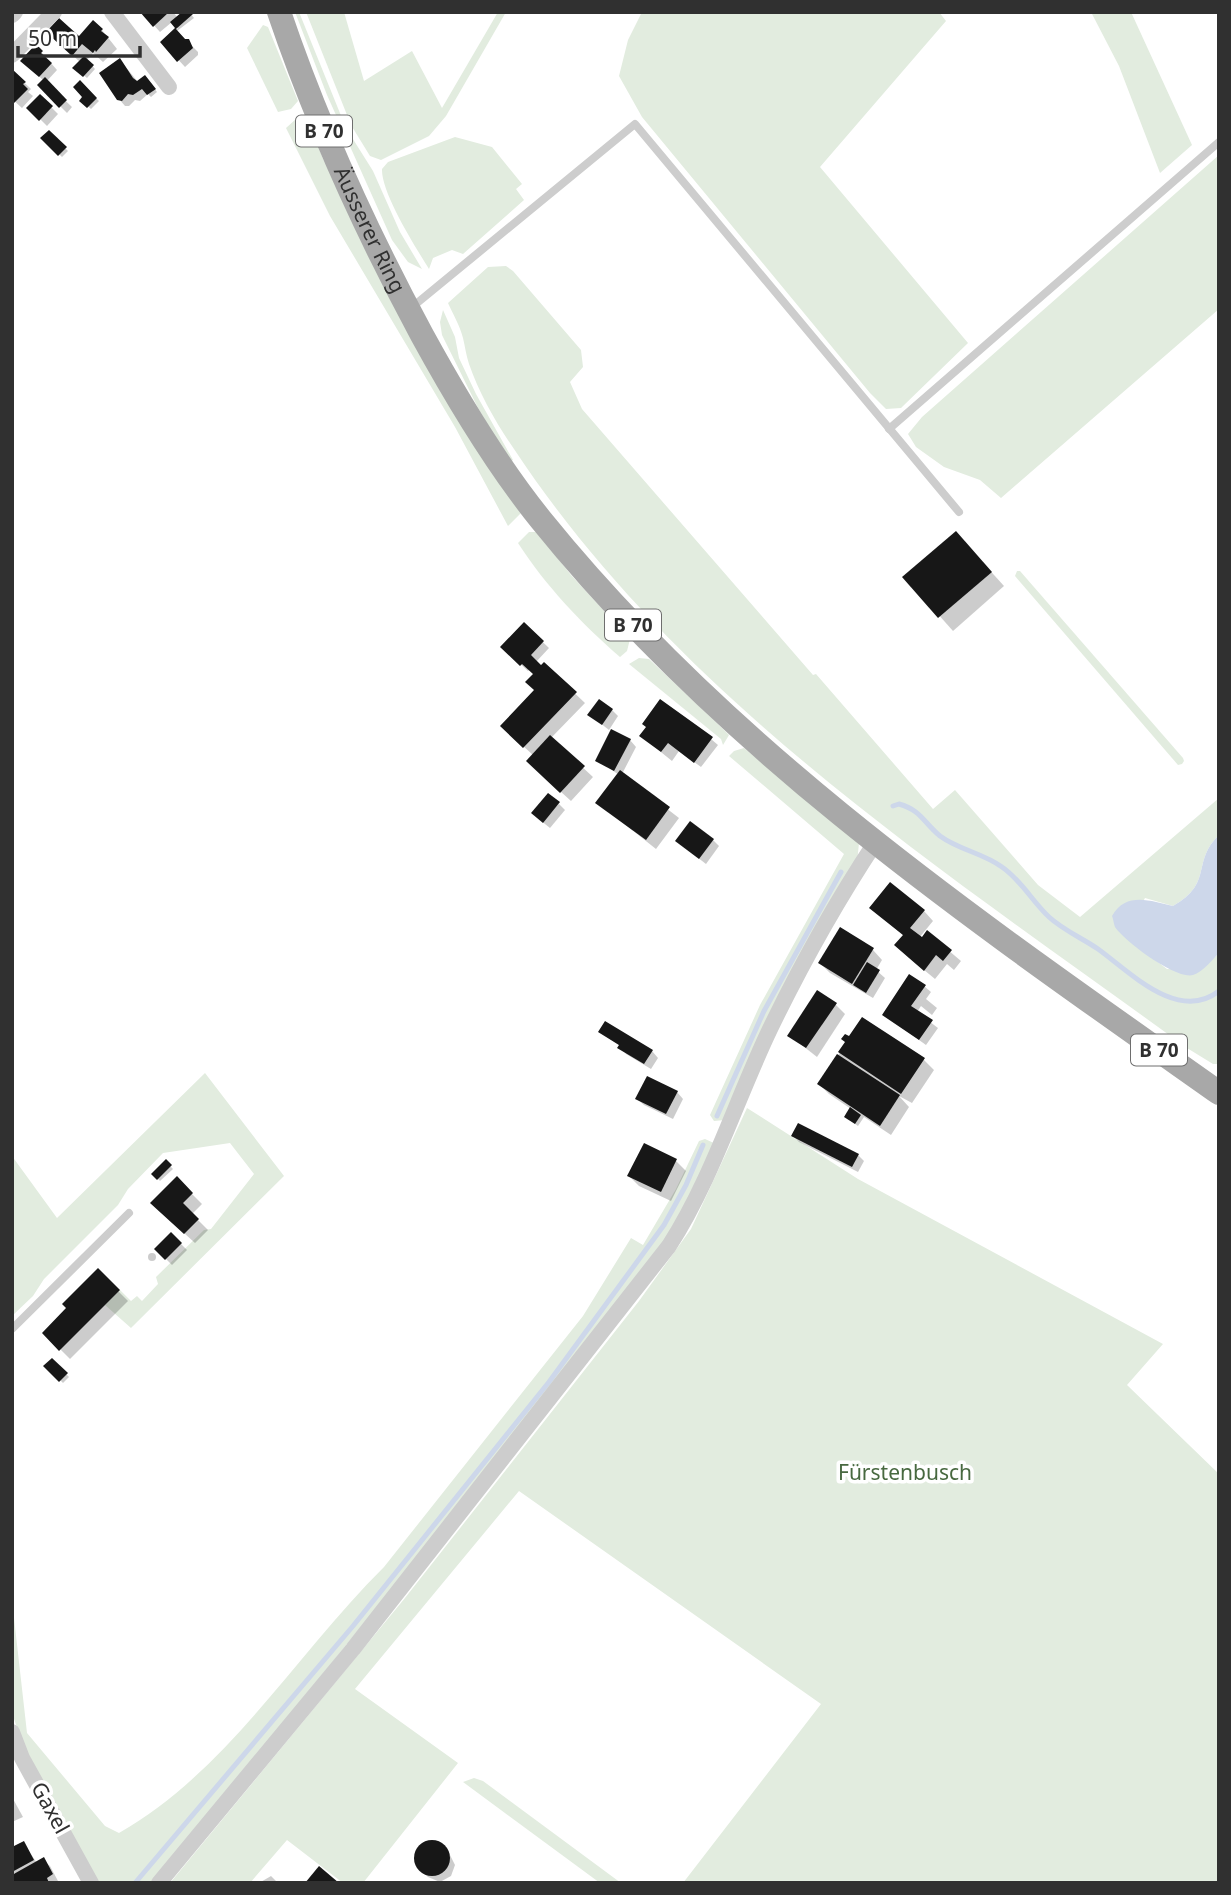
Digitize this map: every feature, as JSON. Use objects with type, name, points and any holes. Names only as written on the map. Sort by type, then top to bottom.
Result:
[{"type":"main road","name":"Äusserer Ring","points":[[279,12],[342,175],[408,310],[439,366],[539,518],[659,653],[729,719],[875,843]]},
{"type":"main road","name":"B 70","points":[[875,843],[978,922],[1215,1086]]},
{"type":"street","points":[[112,12],[169,87]]},
{"type":"street","points":[[12,55],[49,14]]},
{"type":"street","points":[[159,1883],[376,1622],[669,1246],[694,1204],[771,1028],[818,937],[875,843]]},
{"type":"street","name":"Gaxel","points":[[12,1732],[22,1758],[91,1883]]},
{"type":"lane","points":[[408,310],[635,124],[959,512]]},
{"type":"lane","points":[[889,429],[1219,142]]},
{"type":"lane","points":[[12,1329],[129,1213]]},
{"type":"green space","points":[[295,12],[299,12],[346,128],[373,171],[400,232],[422,269],[408,262],[392,240],[327,95]]},
{"type":"green space","points":[[306,12],[344,12],[364,81],[412,51],[442,108],[498,12],[506,12],[446,116],[429,136],[381,160],[370,156],[351,125]]},
{"type":"green space","points":[[642,12],[939,12],[946,21],[820,167],[968,343],[901,408],[886,409],[870,393],[642,117],[619,76],[628,40]]},
{"type":"green space","points":[[1091,12],[1131,12],[1192,145],[1160,173],[1119,66]]},
{"type":"green space","points":[[263,25],[268,27],[298,101],[291,109],[278,112],[247,48]]},
{"type":"green space","points":[[296,119],[311,130],[325,163],[522,512],[508,526],[455,427],[330,216],[286,128]]},
{"type":"green space","points":[[455,137],[492,147],[522,184],[516,189],[524,200],[463,254],[452,250],[433,258],[429,269],[393,206],[382,169],[388,162]]},
{"type":"green space","points":[[1219,155],[1219,309],[1001,498],[980,480],[944,467],[916,447],[908,434],[922,417]]},
{"type":"green space","points":[[506,266],[581,350],[583,367],[570,382],[582,409],[933,809],[955,790],[1038,885],[1080,917],[1219,798],[1219,835],[1206,854],[1194,889],[1173,906],[1145,898],[1124,936],[1167,969],[1201,970],[1219,953],[1219,1064],[1213,1064],[1187,1048],[912,848],[823,778],[737,704],[656,625],[581,540],[514,449],[488,408],[473,375],[462,334],[448,303],[488,267]]},
{"type":"green space","points":[[443,310],[455,337],[459,358],[513,460],[510,462],[478,408],[442,335],[440,322]]},
{"type":"green space","points":[[529,532],[537,532],[571,575],[630,639],[627,651],[620,657],[565,603],[529,559],[518,543]]},
{"type":"green space","points":[[1017,571],[1020,571],[1183,758],[1182,764],[1178,765],[1015,576]]},
{"type":"green space","points":[[639,658],[649,659],[729,735],[723,745],[721,739],[629,664]]},
{"type":"green space","points":[[744,748],[859,843],[857,863],[725,1120],[714,1121],[710,1115],[760,1005],[844,854],[729,756]]},
{"type":"green space","points":[[205,1073],[284,1176],[131,1328],[105,1305],[120,1290],[131,1301],[137,1296],[142,1301],[158,1284],[156,1277],[204,1230],[211,1229],[254,1174],[230,1143],[163,1153],[128,1189],[118,1205],[44,1279],[33,1296],[12,1316],[12,1156],[57,1218]]},
{"type":"green space","name":"Fürstenbusch","points":[[747,1108],[858,1179],[1163,1344],[1127,1385],[1219,1474],[1219,1883],[683,1883],[821,1704],[519,1491],[355,1689],[458,1763],[363,1883],[343,1883],[287,1840],[250,1883],[170,1883],[405,1598],[639,1301],[691,1229]]},
{"type":"green space","points":[[705,1139],[716,1144],[681,1219],[584,1352],[153,1883],[96,1883],[22,1742],[13,1716],[12,1600],[27,1733],[105,1826],[119,1833],[158,1807],[228,1744],[384,1567],[583,1316],[631,1238],[643,1245],[676,1189],[699,1141]]},
{"type":"green space","points":[[474,1778],[483,1781],[621,1883],[600,1883],[463,1782]]},
{"type":"water","points":[[1219,835],[1219,953],[1200,971],[1185,975],[1163,966],[1139,950],[1115,927],[1112,916],[1124,903],[1148,900],[1173,906],[1186,897],[1194,889],[1206,854]]},
{"type":"building","points":[[140,12],[169,12],[153,27]]},
{"type":"building","points":[[182,12],[193,14],[176,29],[185,39],[189,39],[193,48],[177,62],[160,42],[175,28],[170,22]]},
{"type":"building","points":[[59,18],[79,36],[93,20],[109,37],[96,52],[95,50],[93,53],[82,44],[72,56],[46,32]]},
{"type":"building","points":[[36,44],[52,63],[39,77],[20,61]]},
{"type":"building","points":[[84,56],[94,65],[83,77],[72,68]]},
{"type":"building","points":[[120,58],[133,78],[137,81],[145,75],[156,89],[147,95],[142,89],[133,95],[128,94],[122,101],[117,100],[99,73]]},
{"type":"building","points":[[12,69],[26,82],[23,84],[28,89],[14,103],[12,101]]},
{"type":"building","points":[[45,77],[67,100],[59,108],[37,85]]},
{"type":"building","points":[[80,80],[97,98],[87,108],[79,101],[82,97],[73,87]]},
{"type":"building","points":[[40,94],[53,106],[39,121],[26,108]]},
{"type":"building","points":[[49,130],[67,147],[58,156],[40,138]]},
{"type":"building","points":[[956,531],[992,572],[938,618],[902,577]]},
{"type":"building","points":[[524,622],[544,641],[531,655],[541,665],[544,662],[577,692],[523,748],[500,726],[534,690],[525,682],[533,674],[500,647]]},
{"type":"building","points":[[599,699],[613,709],[602,725],[587,715]]},
{"type":"building","points":[[660,699],[713,737],[694,763],[668,743],[661,752],[639,736],[646,727],[642,724]]},
{"type":"building","points":[[611,729],[631,739],[614,771],[595,761]]},
{"type":"building","points":[[550,735],[585,766],[560,793],[526,761]]},
{"type":"building","points":[[620,770],[670,807],[646,840],[595,803]]},
{"type":"building","points":[[548,793],[560,802],[543,823],[531,813]]},
{"type":"building","points":[[690,821],[714,839],[699,859],[675,841]]},
{"type":"building","points":[[890,882],[925,910],[910,928],[922,937],[927,930],[952,950],[943,961],[936,955],[924,971],[894,945],[903,935],[869,908]]},
{"type":"building","points":[[840,927],[874,948],[852,984],[818,963]]},
{"type":"building","points":[[867,962],[880,970],[866,993],[853,985]]},
{"type":"building","points":[[909,974],[926,985],[911,1006],[933,1020],[919,1040],[882,1015]]},
{"type":"building","points":[[817,990],[837,1003],[806,1048],[787,1036]]},
{"type":"building","points":[[862,1017],[925,1058],[901,1094],[838,1052],[845,1042],[841,1039],[845,1034],[849,1036]]},
{"type":"building","points":[[605,1021],[653,1050],[644,1064],[617,1048],[619,1045],[598,1032]]},
{"type":"building","points":[[837,1054],[900,1095],[880,1126],[817,1084]]},
{"type":"building","points":[[647,1076],[678,1091],[666,1114],[635,1099]]},
{"type":"building","points":[[850,1107],[861,1115],[855,1124],[844,1117]]},
{"type":"building","points":[[798,1123],[859,1154],[852,1167],[791,1136]]},
{"type":"building","points":[[644,1143],[677,1159],[661,1192],[627,1176]]},
{"type":"building","points":[[166,1159],[172,1165],[157,1180],[151,1174]]},
{"type":"building","points":[[177,1176],[193,1193],[183,1203],[199,1219],[184,1234],[150,1203]]},
{"type":"building","points":[[171,1232],[182,1243],[165,1260],[154,1249]]},
{"type":"building","points":[[98,1268],[120,1290],[59,1351],[42,1333],[66,1308],[62,1304]]},
{"type":"building","points":[[52,1358],[68,1373],[59,1382],[43,1366]]},
{"type":"building","points":[[432,1840],[444,1846],[450,1858],[444,1870],[432,1876],[420,1870],[414,1858],[420,1846]]},
{"type":"building","points":[[24,1841],[34,1860],[12,1872],[12,1847]]},
{"type":"building","points":[[44,1857],[53,1874],[47,1878],[49,1883],[12,1883],[12,1875]]},
{"type":"building","points":[[319,1866],[339,1883],[305,1883]]},
{"type":"waterway","points":[[893,806],[899,804],[912,810],[947,841],[1002,867],[1054,922],[1098,949],[1155,991],[1187,1001],[1203,999],[1219,991]]},
{"type":"waterway","points":[[717,1116],[764,1011],[841,872]]},
{"type":"waterway","points":[[135,1883],[353,1626],[549,1382],[664,1225],[686,1185],[703,1145]]}]
